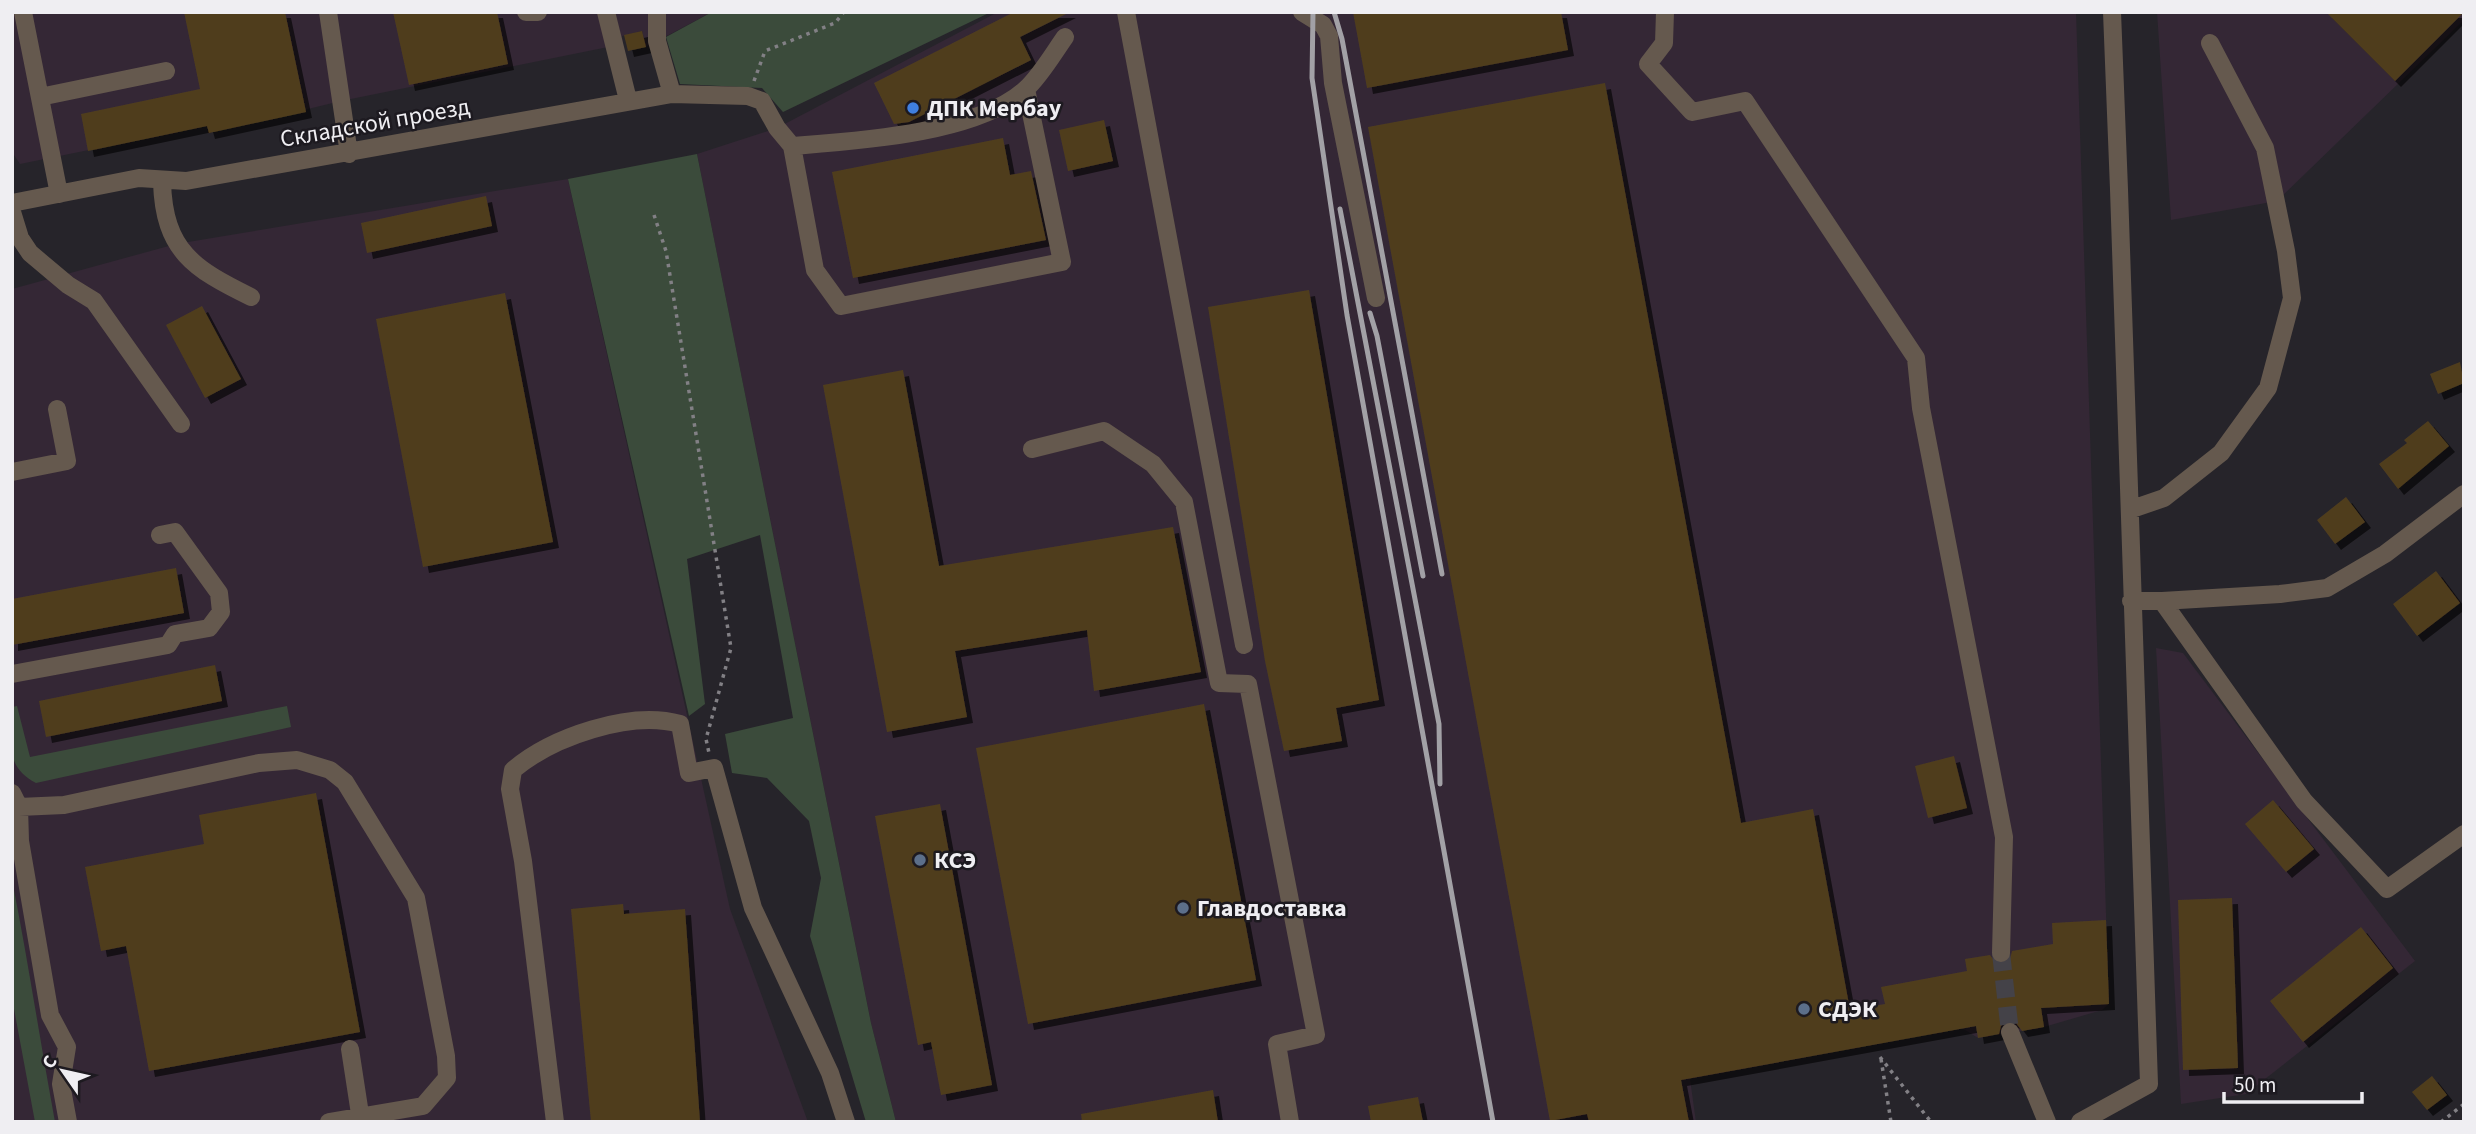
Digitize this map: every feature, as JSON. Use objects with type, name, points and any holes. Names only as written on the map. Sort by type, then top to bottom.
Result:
[{"type":"street","points":[[23,12],[59,194]]},
{"type":"street","points":[[328,12],[349,154]]},
{"type":"street","points":[[526,12],[538,12]]},
{"type":"street","points":[[606,12],[628,100]]},
{"type":"street","points":[[657,12],[657,41],[672,94]]},
{"type":"street","points":[[1126,12],[1244,645]]},
{"type":"street","points":[[1303,12],[1323,25],[1329,36],[1333,83],[1376,298]]},
{"type":"street","points":[[1665,12],[1664,43],[1648,64],[1692,112],[1745,101],[1916,358],[1921,408],[2004,837],[2001,953]]},
{"type":"street","points":[[2080,1122],[2149,1084],[2131,601],[2132,509],[2112,12]]},
{"type":"street","points":[[792,146],[892,139],[995,111],[1026,89],[1065,37]]},
{"type":"street","points":[[2132,509],[2164,498],[2221,453],[2268,388],[2292,299],[2286,251],[2265,148],[2210,43]]},
{"type":"street","points":[[40,97],[166,71]]},
{"type":"street","points":[[748,96],[762,101],[777,128],[792,146],[815,270],[841,306],[1062,262],[1026,89]]},
{"type":"street","name":"Складской проезд","points":[[12,203],[139,178],[163,182],[186,181],[349,154],[628,100],[672,94],[748,96]]},
{"type":"street","points":[[163,182],[163,204],[176,244],[205,275],[251,297]]},
{"type":"street","points":[[12,212],[20,238],[30,253],[68,285],[94,301],[181,424]]},
{"type":"street","points":[[12,472],[66,461],[57,409]]},
{"type":"street","points":[[1032,449],[1104,431],[1153,464],[1184,502],[1219,683],[1248,684],[1316,1035],[1277,1044],[1290,1122]]},
{"type":"street","points":[[2131,601],[2280,594],[2327,588],[2385,554],[2464,494]]},
{"type":"street","points":[[12,674],[168,645],[175,634],[209,628],[221,612],[219,593],[175,532],[160,535]]},
{"type":"street","points":[[2162,601],[2304,800],[2387,888],[2464,834]]},
{"type":"street","points":[[555,1122],[523,861],[510,789],[513,770],[531,755],[610,724],[661,719],[680,724],[689,773],[714,768],[753,908],[830,1073],[846,1122]]},
{"type":"street","points":[[68,1122],[61,1084],[67,1047],[50,1015],[20,841],[16,800],[64,805],[259,763],[297,760],[330,770],[345,782],[416,898],[446,1056],[447,1078],[423,1105],[360,1114],[329,1122]]},
{"type":"street","points":[[2010,1032],[2048,1122]]},
{"type":"street","points":[[350,1049],[360,1114]]},
{"type":"path","points":[[748,96],[765,51],[835,23],[844,12]]},
{"type":"path","points":[[654,215],[666,251],[731,648],[706,739],[714,768]]},
{"type":"path","points":[[1891,1122],[1881,1057],[1931,1122]]},
{"type":"path","points":[[2441,1122],[2464,1104]]},
{"type":"shaded area","points":[[12,12],[712,12],[646,47],[642,31],[622,36],[623,44],[341,101],[209,133],[207,126],[20,164],[12,152]]},
{"type":"shaded area","points":[[998,12],[2076,12],[2109,1004],[2102,1010],[2044,1027],[1978,1038],[1962,1028],[1690,1079],[1696,1122],[896,1122],[871,1023],[697,154],[777,128]]},
{"type":"shaded area","points":[[2157,12],[2464,12],[2464,20],[2277,201],[2171,220]]},
{"type":"shaded area","points":[[568,179],[730,909],[808,1122],[12,1122],[12,289],[176,244]]},
{"type":"shaded area","points":[[2156,648],[2183,653],[2415,961],[2246,1094],[2181,1104]]},
{"type":"green space","points":[[712,12],[991,12],[783,112],[762,88],[680,84],[666,37]]},
{"type":"green space","points":[[697,154],[871,1023],[896,1122],[866,1122],[810,936],[821,878],[809,821],[767,778],[732,773],[725,734],[793,718],[760,535],[687,559],[705,704],[689,716],[568,179]]},
{"type":"green space","points":[[17,706],[30,757],[287,706],[291,727],[36,783],[18,769],[14,760],[11,741],[12,707]]},
{"type":"green space","points":[[12,880],[55,1122],[35,1122],[12,998]]},
{"type":"building","points":[[184,12],[285,12],[306,112],[209,133],[207,126],[88,151],[81,114],[200,89]]},
{"type":"building","points":[[393,12],[497,12],[508,64],[409,85]]},
{"type":"building","points":[[1014,12],[1070,12],[1020,37],[1031,60],[909,122],[894,124],[874,83]]},
{"type":"building","points":[[1353,12],[1561,12],[1568,50],[1367,88]]},
{"type":"building","points":[[2326,12],[2464,12],[2395,81]]},
{"type":"building","points":[[642,31],[646,47],[628,51],[624,35]]},
{"type":"building","points":[[1605,83],[1741,823],[1813,809],[1850,1010],[1885,1004],[1881,987],[1967,971],[1965,959],[1990,955],[1995,962],[2001,964],[2010,959],[2012,951],[2053,944],[2052,923],[2106,920],[2109,1004],[2041,1008],[2044,1027],[2022,1031],[2016,1023],[2006,1021],[1999,1034],[1978,1038],[1976,1026],[1681,1080],[1689,1122],[1589,1122],[1587,1114],[1550,1121],[1368,127]]},
{"type":"building","points":[[1104,120],[1113,161],[1068,171],[1059,130]]},
{"type":"building","points":[[1003,138],[1010,175],[1031,171],[1046,240],[853,278],[832,172]]},
{"type":"building","points":[[486,196],[492,226],[367,253],[361,223]]},
{"type":"building","points":[[1309,290],[1379,700],[1336,708],[1342,741],[1284,751],[1265,661],[1208,307]]},
{"type":"building","points":[[505,293],[553,542],[423,567],[376,319]]},
{"type":"building","points":[[202,306],[241,379],[205,398],[166,325]]},
{"type":"building","points":[[2460,362],[2464,383],[2438,394],[2430,374]]},
{"type":"building","points":[[903,370],[939,566],[1173,527],[1201,672],[1094,691],[1087,630],[955,651],[967,717],[887,732],[823,385]]},
{"type":"building","points":[[2428,421],[2449,446],[2398,489],[2379,464],[2407,443],[2404,440]]},
{"type":"building","points":[[2346,497],[2365,522],[2335,544],[2317,520]]},
{"type":"building","points":[[176,568],[184,613],[12,645],[12,599]]},
{"type":"building","points":[[2436,571],[2460,603],[2417,636],[2393,604]]},
{"type":"building","points":[[215,665],[222,701],[46,737],[39,701]]},
{"type":"building","points":[[1204,704],[1256,980],[1028,1024],[976,748]]},
{"type":"building","points":[[1954,756],[1967,808],[1928,818],[1915,766]]},
{"type":"building","points":[[316,793],[360,1032],[149,1071],[126,946],[101,951],[85,867],[204,844],[199,815]]},
{"type":"building","points":[[2273,800],[2314,849],[2286,872],[2245,824]]},
{"type":"building","points":[[940,804],[992,1085],[941,1095],[931,1042],[918,1045],[875,816]]},
{"type":"building","points":[[2232,898],[2238,1068],[2183,1070],[2178,900]]},
{"type":"building","points":[[623,904],[624,914],[685,909],[700,1122],[591,1122],[571,909]]},
{"type":"building","points":[[2361,927],[2393,968],[2303,1042],[2270,1001]]},
{"type":"building","points":[[2432,1076],[2447,1095],[2427,1110],[2412,1092]]},
{"type":"building","points":[[1213,1090],[1218,1122],[1082,1122],[1081,1114]]},
{"type":"building","points":[[1418,1097],[1423,1122],[1371,1122],[1368,1106]]},
{"type":"tunnel","points":[[2001,953],[2010,1032]]},
{"type":"railway","points":[[1313,12],[1312,78],[1347,315],[1493,1122]]},
{"type":"railway","points":[[1334,12],[1342,39],[1442,574]]},
{"type":"railway","points":[[1340,209],[1439,724],[1440,784]]},
{"type":"railway","points":[[1370,313],[1377,336],[1423,576]]},
{"type":"place","name":"ДПК Мербау","points":[[913,108]]},
{"type":"place","name":"КСЭ","points":[[920,860]]},
{"type":"place","name":"Главдоставка","points":[[1183,908]]},
{"type":"place","name":"СДЭК","points":[[1804,1009]]}]
